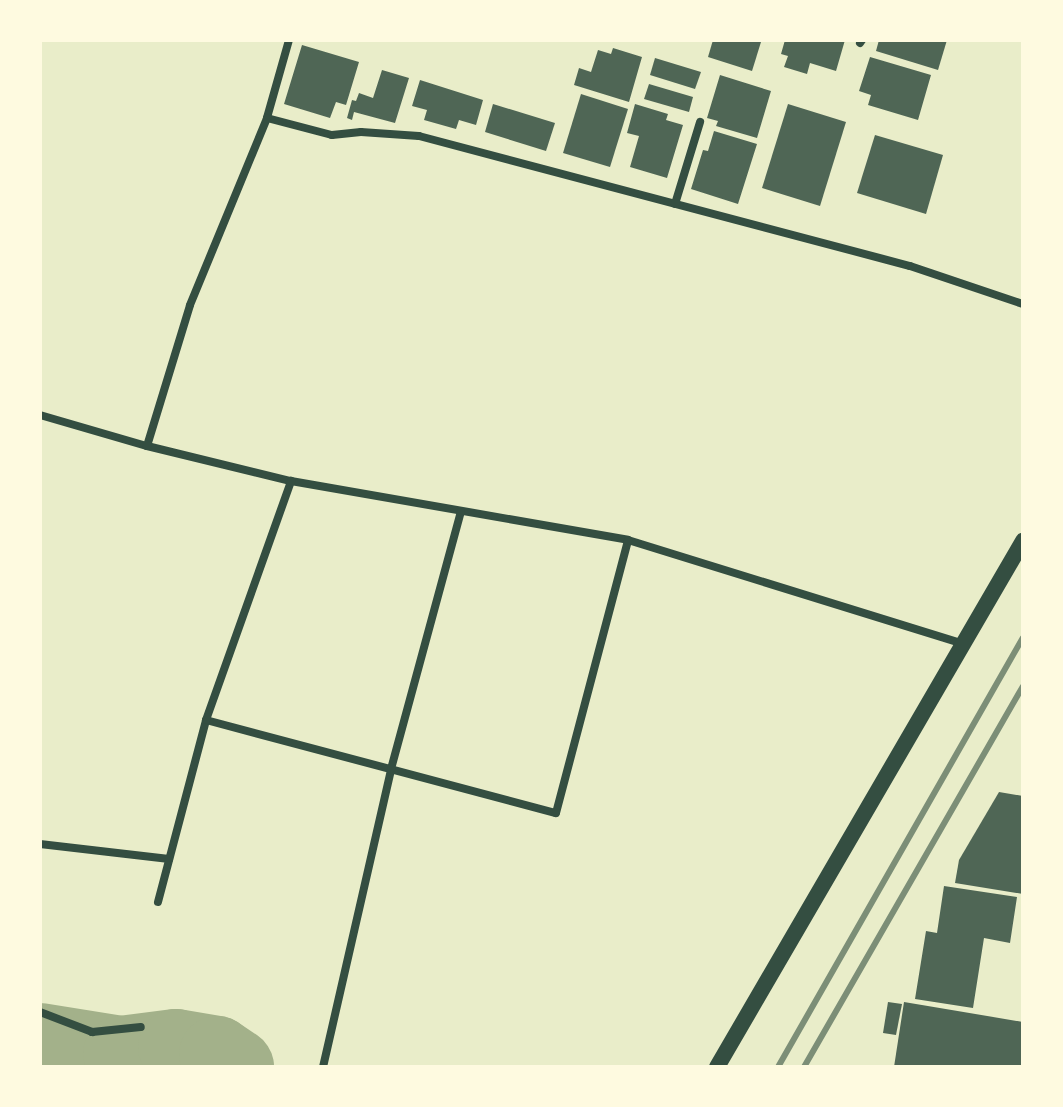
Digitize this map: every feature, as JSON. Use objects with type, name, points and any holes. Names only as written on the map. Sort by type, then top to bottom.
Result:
[{"type":"main road","points":[[717,1067],[1023,541]]},
{"type":"street","points":[[147,446],[190,305],[267,118],[289,40]]},
{"type":"street","points":[[267,118],[332,135],[361,132],[419,136],[910,266],[1023,304]]},
{"type":"street","points":[[675,204],[700,122]]},
{"type":"street","points":[[40,415],[147,446],[291,481],[628,540],[964,644]]},
{"type":"street","points":[[158,902],[206,720],[291,481]]},
{"type":"street","points":[[323,1067],[391,769],[461,512]]},
{"type":"street","points":[[206,720],[556,813],[628,540]]},
{"type":"street","points":[[40,844],[169,859]]},
{"type":"street","points":[[40,1012],[92,1032],[141,1027]]},
{"type":"building","points":[[713,40],[761,42],[752,71],[708,57]]},
{"type":"building","points":[[785,40],[845,40],[836,71],[810,63],[807,74],[784,67],[788,56],[781,54]]},
{"type":"building","points":[[879,40],[947,40],[938,70],[876,51]]},
{"type":"building","points":[[302,45],[359,62],[346,105],[336,102],[330,118],[284,104]]},
{"type":"building","points":[[613,48],[642,57],[629,102],[574,85],[579,68],[591,72],[598,50],[611,54]]},
{"type":"building","points":[[870,57],[931,75],[918,120],[868,105],[871,95],[859,91]]},
{"type":"building","points":[[655,58],[701,72],[695,89],[650,75]]},
{"type":"building","points":[[382,70],[409,78],[395,123],[354,112],[352,120],[347,118],[352,100],[356,101],[359,93],[373,98]]},
{"type":"building","points":[[720,75],[771,91],[757,138],[716,126],[718,121],[707,118]]},
{"type":"building","points":[[420,80],[483,100],[476,125],[459,120],[456,129],[424,120],[427,110],[412,106]]},
{"type":"building","points":[[649,84],[693,97],[689,112],[644,99]]},
{"type":"building","points":[[581,94],[628,109],[610,167],[563,153]]},
{"type":"building","points":[[493,104],[555,123],[546,151],[485,132]]},
{"type":"building","points":[[635,104],[668,114],[666,120],[683,125],[667,178],[630,167],[639,136],[627,133]]},
{"type":"building","points":[[788,104],[846,122],[820,206],[762,188]]},
{"type":"building","points":[[714,131],[757,144],[738,204],[691,189],[703,150],[708,151]]},
{"type":"building","points":[[875,135],[943,155],[926,214],[857,193]]},
{"type":"building","points":[[999,792],[1023,796],[1023,894],[955,883],[959,860]]},
{"type":"building","points":[[944,886],[1017,897],[1010,943],[984,938],[973,1008],[915,999],[926,931],[937,933]]},
{"type":"building","points":[[888,1002],[902,1004],[896,1035],[883,1033]]},
{"type":"building","points":[[904,1002],[1023,1022],[1023,1067],[894,1067]]},
{"type":"waterway","points":[[40,1041],[121,1054],[176,1047],[217,1054],[236,1067]]},
{"type":"railway","points":[[778,1067],[1023,638]]},
{"type":"railway","points":[[804,1067],[1023,686]]}]
